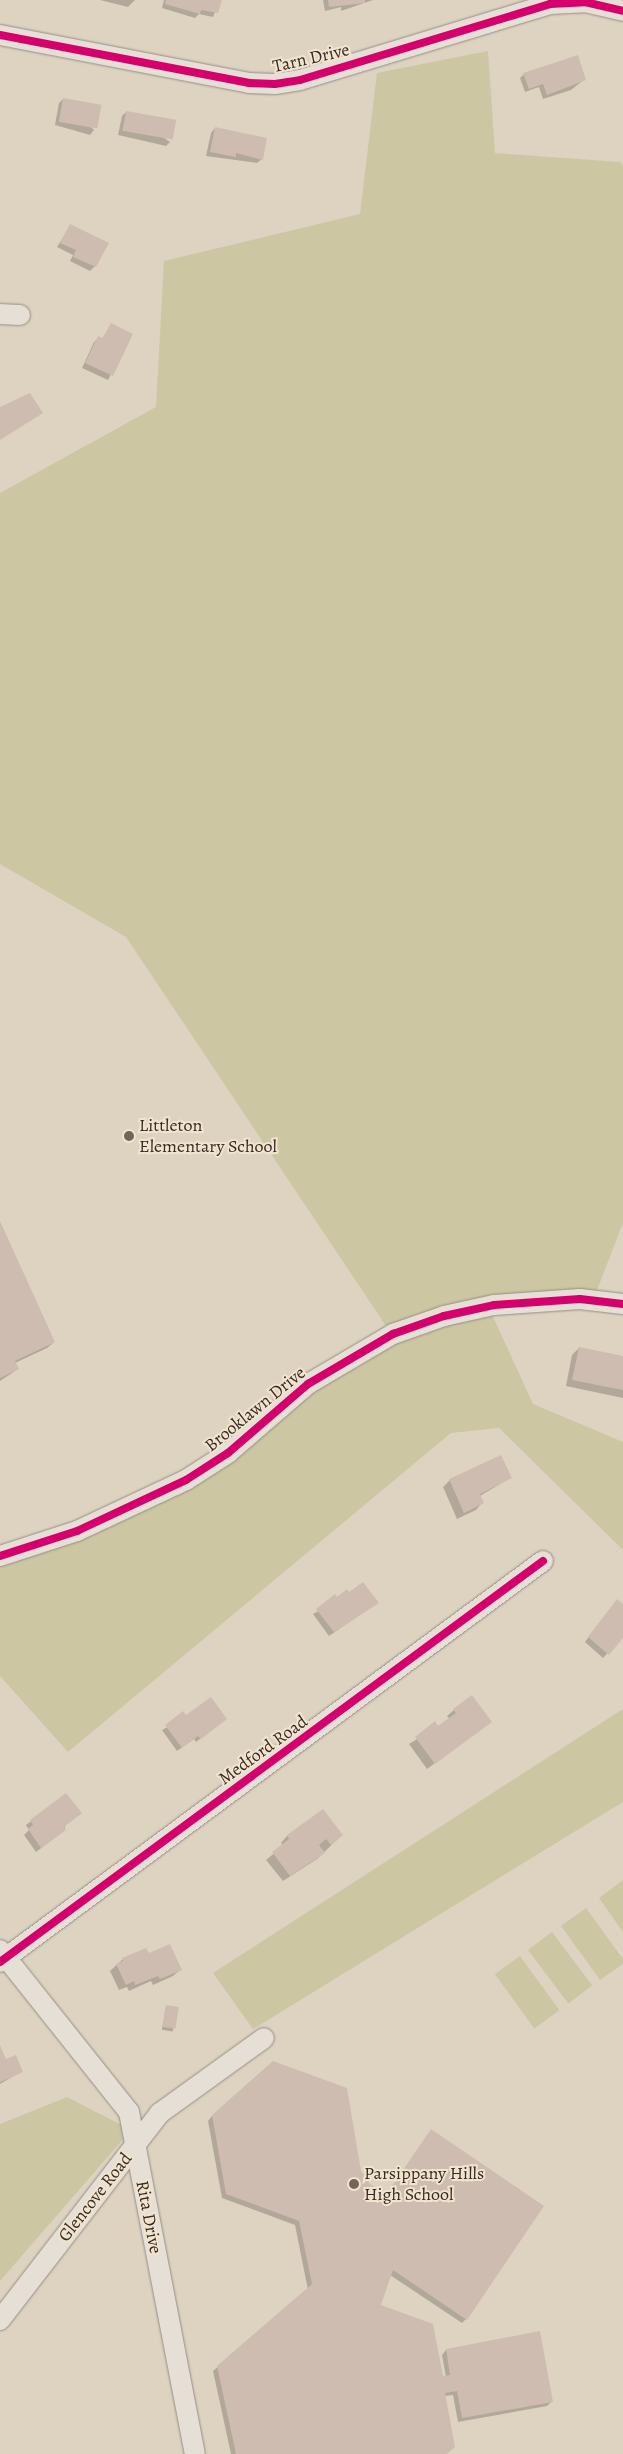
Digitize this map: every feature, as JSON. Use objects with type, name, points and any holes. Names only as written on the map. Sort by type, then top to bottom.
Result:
[{"type":"street","name":"Tarn Drive","points":[[0,35],[249,83],[275,84],[309,77],[550,4],[585,2],[623,11]]},
{"type":"street","points":[[0,314],[20,315]]},
{"type":"street","name":"Brooklawn Drive","points":[[0,1556],[77,1531],[186,1480],[228,1453],[308,1384],[393,1334],[444,1316],[494,1305],[580,1299],[623,1304]]},
{"type":"street","name":"Medford Road","points":[[2,1956],[543,1561]]},
{"type":"street","name":"Glencove Road","points":[[0,2320],[136,2144],[129,2112],[2,1956]]},
{"type":"street","points":[[136,2144],[160,2113],[264,2038]]},
{"type":"street","name":"Rita Drive","points":[[136,2144],[194,2454]]},
{"type":"shaded area","points":[[488,51],[495,153],[620,162],[623,166],[623,1223],[592,1303],[490,1310],[533,1404],[623,1442],[623,1550],[499,1428],[451,1433],[68,1752],[0,1676],[0,1552],[152,1501],[392,1335],[126,937],[0,864],[0,493],[156,407],[164,261],[360,214],[377,73]]},
{"type":"shaded area","points":[[623,1709],[623,1802],[253,2029],[213,1973]]},
{"type":"shaded area","points":[[623,1880],[623,1932],[599,1898]]},
{"type":"shaded area","points":[[586,1908],[623,1959],[623,1964],[600,1980],[561,1926]]},
{"type":"shaded area","points":[[552,1932],[592,1986],[568,2004],[528,1950]]},
{"type":"shaded area","points":[[520,1956],[559,2010],[534,2028],[495,1974]]},
{"type":"shaded area","points":[[67,2097],[131,2130],[0,2281],[0,2124]]},
{"type":"building","points":[[166,0],[222,0],[218,13],[201,10],[200,14],[165,4]]},
{"type":"building","points":[[328,0],[365,0],[365,3],[329,7]]},
{"type":"building","points":[[578,55],[586,80],[547,95],[543,84],[529,89],[523,73]]},
{"type":"building","points":[[63,98],[101,105],[97,128],[59,122]]},
{"type":"building","points":[[126,111],[176,120],[173,140],[123,131]]},
{"type":"building","points":[[215,127],[267,138],[263,160],[236,153],[236,157],[210,152]]},
{"type":"building","points":[[70,224],[109,243],[96,267],[73,257],[76,250],[60,243]]},
{"type":"building","points":[[111,323],[133,334],[113,376],[85,363],[98,336],[103,338]]},
{"type":"building","points":[[30,393],[43,413],[0,440],[0,407]]},
{"type":"building","points":[[0,1221],[55,1342],[15,1361],[19,1369],[0,1378]]},
{"type":"building","points":[[579,1347],[623,1356],[623,1390],[572,1380]]},
{"type":"building","points":[[501,1455],[512,1478],[480,1494],[484,1503],[464,1513],[449,1479]]},
{"type":"building","points":[[363,1582],[379,1603],[334,1632],[316,1609],[335,1594],[337,1597],[347,1589],[349,1592]]},
{"type":"building","points":[[617,1599],[623,1604],[623,1638],[609,1655],[588,1637]]},
{"type":"building","points":[[472,1695],[492,1722],[435,1764],[415,1737],[435,1721],[438,1726],[456,1713],[453,1709]]},
{"type":"building","points":[[211,1697],[227,1719],[201,1739],[198,1736],[182,1748],[165,1725],[183,1711],[186,1715]]},
{"type":"building","points":[[66,1793],[82,1813],[64,1827],[66,1830],[41,1848],[28,1829],[33,1825],[30,1820]]},
{"type":"building","points":[[323,1809],[343,1835],[331,1845],[326,1839],[319,1845],[325,1853],[290,1876],[272,1852],[289,1839],[287,1835]]},
{"type":"building","points":[[170,1944],[182,1970],[160,1979],[158,1976],[135,1985],[134,1981],[126,1985],[116,1964],[123,1961],[122,1958],[146,1948],[149,1953]]},
{"type":"building","points":[[166,2005],[179,2007],[175,2029],[163,2027]]},
{"type":"building","points":[[0,2045],[6,2059],[16,2055],[23,2072],[0,2082]]},
{"type":"building","points":[[273,2061],[347,2088],[361,2171],[370,2184],[386,2195],[431,2129],[544,2206],[467,2320],[393,2270],[381,2305],[433,2324],[443,2376],[450,2375],[446,2349],[540,2331],[553,2402],[462,2418],[457,2391],[445,2393],[455,2447],[447,2454],[236,2454],[217,2366],[312,2284],[299,2221],[226,2194],[212,2115]]},
{"type":"cycle path","points":[[0,35],[249,83],[275,84],[300,80],[550,4],[585,2],[623,11]]},
{"type":"cycle path","points":[[0,1556],[77,1531],[186,1480],[228,1453],[308,1384],[393,1334],[444,1316],[494,1305],[580,1299],[623,1304]]},
{"type":"cycle path","points":[[0,1962],[543,1561]]},
{"type":"place","name":"Littleton Elementary School","points":[[129,1136]]},
{"type":"place","name":"Parsippany Hills High School","points":[[354,2184]]}]
